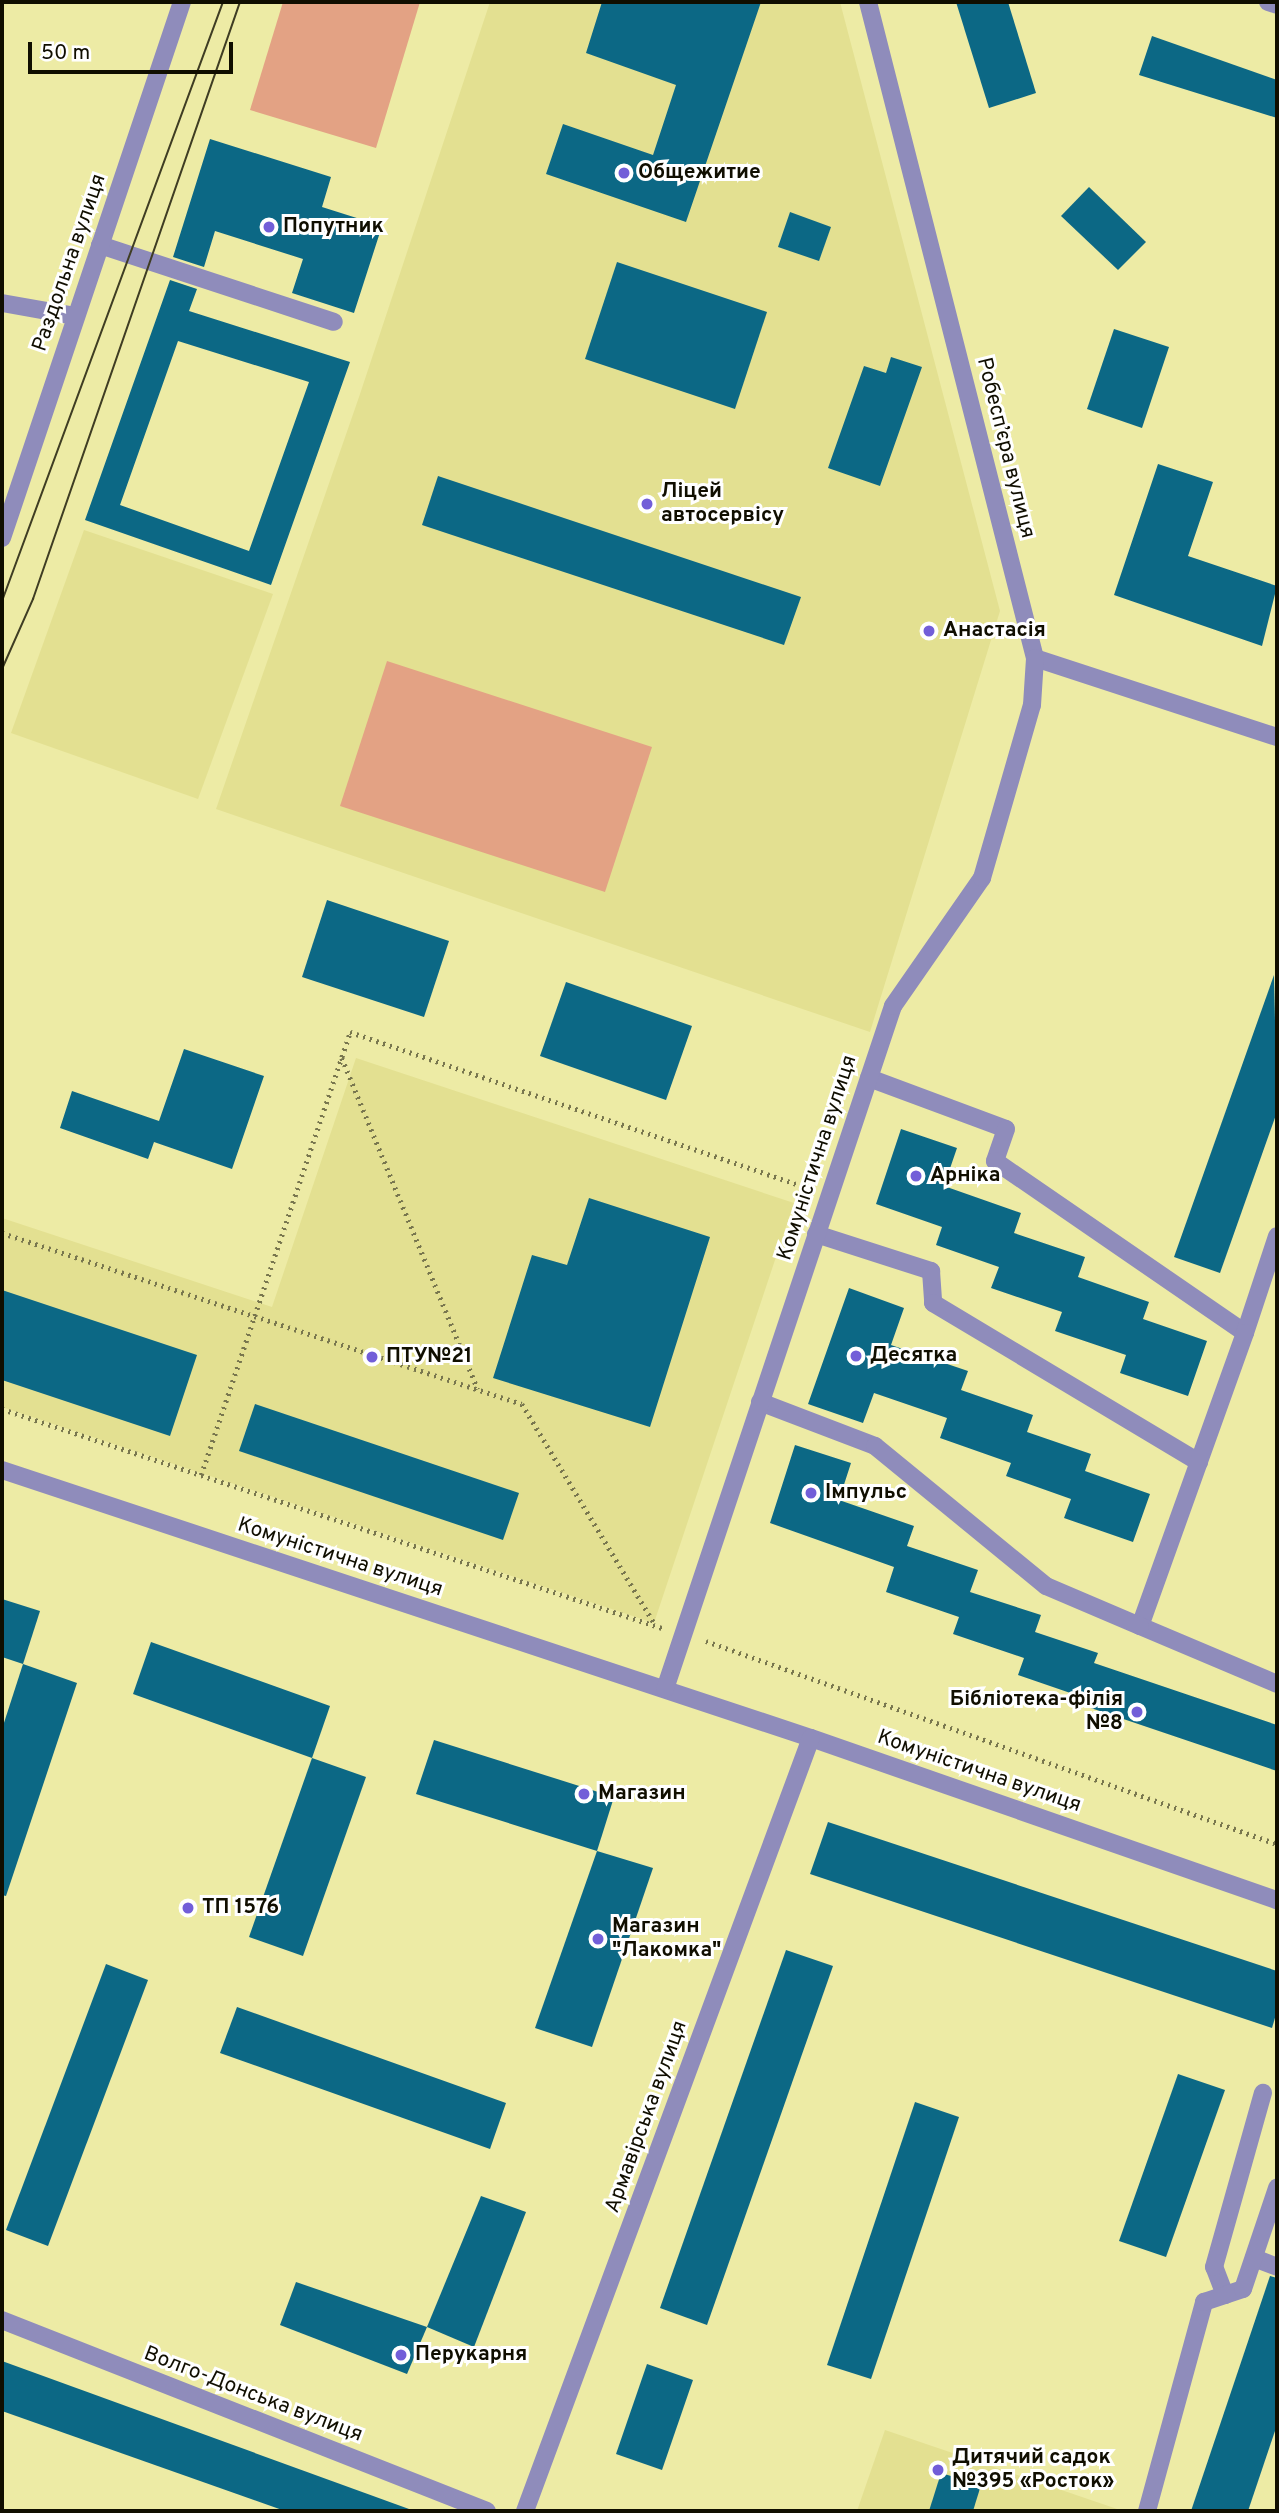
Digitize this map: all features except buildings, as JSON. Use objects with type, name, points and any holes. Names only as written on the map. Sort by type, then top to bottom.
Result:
[{"type":"street","name":"Раздольна вулиця","points":[[2,536],[182,2]]},
{"type":"street","name":"Робесп’єра вулиця","points":[[868,2],[1035,658]]},
{"type":"street","points":[[1268,2],[1277,5]]},
{"type":"street","points":[[100,245],[334,322]]},
{"type":"street","points":[[2,303],[76,316]]},
{"type":"street","points":[[1035,658],[1277,737]]},
{"type":"street","name":"Комуністична вулиця","points":[[664,1689],[893,1006],[977,890],[1032,705],[1035,658]]},
{"type":"street","points":[[869,1078],[1006,1129],[995,1161],[1245,1333]]},
{"type":"street","points":[[816,1234],[931,1271],[933,1303],[1199,1462]]},
{"type":"street","points":[[1140,1626],[1277,1236]]},
{"type":"street","points":[[760,1402],[875,1446],[1046,1586],[1277,1684]]},
{"type":"street","name":"Комуністична вулиця","points":[[2,1470],[811,1738],[1277,1900]]},
{"type":"street","name":"Армавірська вулиця","points":[[525,2511],[811,1738]]},
{"type":"street","points":[[1226,2295],[1214,2267],[1263,2094]]},
{"type":"street","points":[[1147,2511],[1204,2302],[1243,2289],[1277,2188]]},
{"type":"street","points":[[1254,2258],[1277,2267]]},
{"type":"street","name":"Волго-Донська вулиця","points":[[2,2320],[487,2511]]},
{"type":"path","points":[[201,1475],[350,1032],[830,1195]]},
{"type":"path","points":[[342,1057],[478,1389]]},
{"type":"path","points":[[2,1233],[522,1404],[653,1623]]},
{"type":"path","points":[[2,1409],[705,1642],[1277,1844]]},
{"type":"path","points":[[705,1642],[710,1629]]},
{"type":"shaded area","points":[[283,2],[420,2],[376,148],[250,110]]},
{"type":"shaded area","name":"Ліцей автосервісу","points":[[490,2],[840,2],[1000,611],[870,1032],[216,809],[359,397]]},
{"type":"shaded area","points":[[84,530],[273,594],[198,799],[11,733]]},
{"type":"shaded area","points":[[387,661],[652,747],[605,892],[340,806]]},
{"type":"shaded area","name":"ПТУ№21","points":[[356,1058],[794,1203],[654,1623],[2,1407],[2,1218],[272,1307]]},
{"type":"shaded area","name":"Дитячий садок №395 «Росток»","points":[[885,2430],[1123,2511],[857,2511]]},
{"type":"tram line","points":[[2,601],[223,2]]},
{"type":"tram line","points":[[2,669],[33,599],[240,2]]},
{"type":"place","name":"Общежитие","points":[[624,173]]},
{"type":"place","name":"Попутник","points":[[269,227]]},
{"type":"place","name":"Ліцей автосервісу","points":[[647,504]]},
{"type":"place","name":"Анастасія","points":[[929,631]]},
{"type":"place","name":"Арніка","points":[[916,1176]]},
{"type":"place","name":"Десятка","points":[[856,1356]]},
{"type":"place","name":"ПТУ№21","points":[[372,1357]]},
{"type":"place","name":"Імпульс","points":[[811,1493]]},
{"type":"place","name":"Бібліотека-філія №8","points":[[1137,1712]]},
{"type":"place","name":"Магазин","points":[[584,1794]]},
{"type":"place","name":"ТП 1576","points":[[188,1908]]},
{"type":"place","name":"Магазин \"Лакомка\"","points":[[598,1939]]},
{"type":"place","name":"Перукарня","points":[[401,2355]]},
{"type":"place","name":"Дитячий садок №395 «Росток»","points":[[938,2470]]}]
